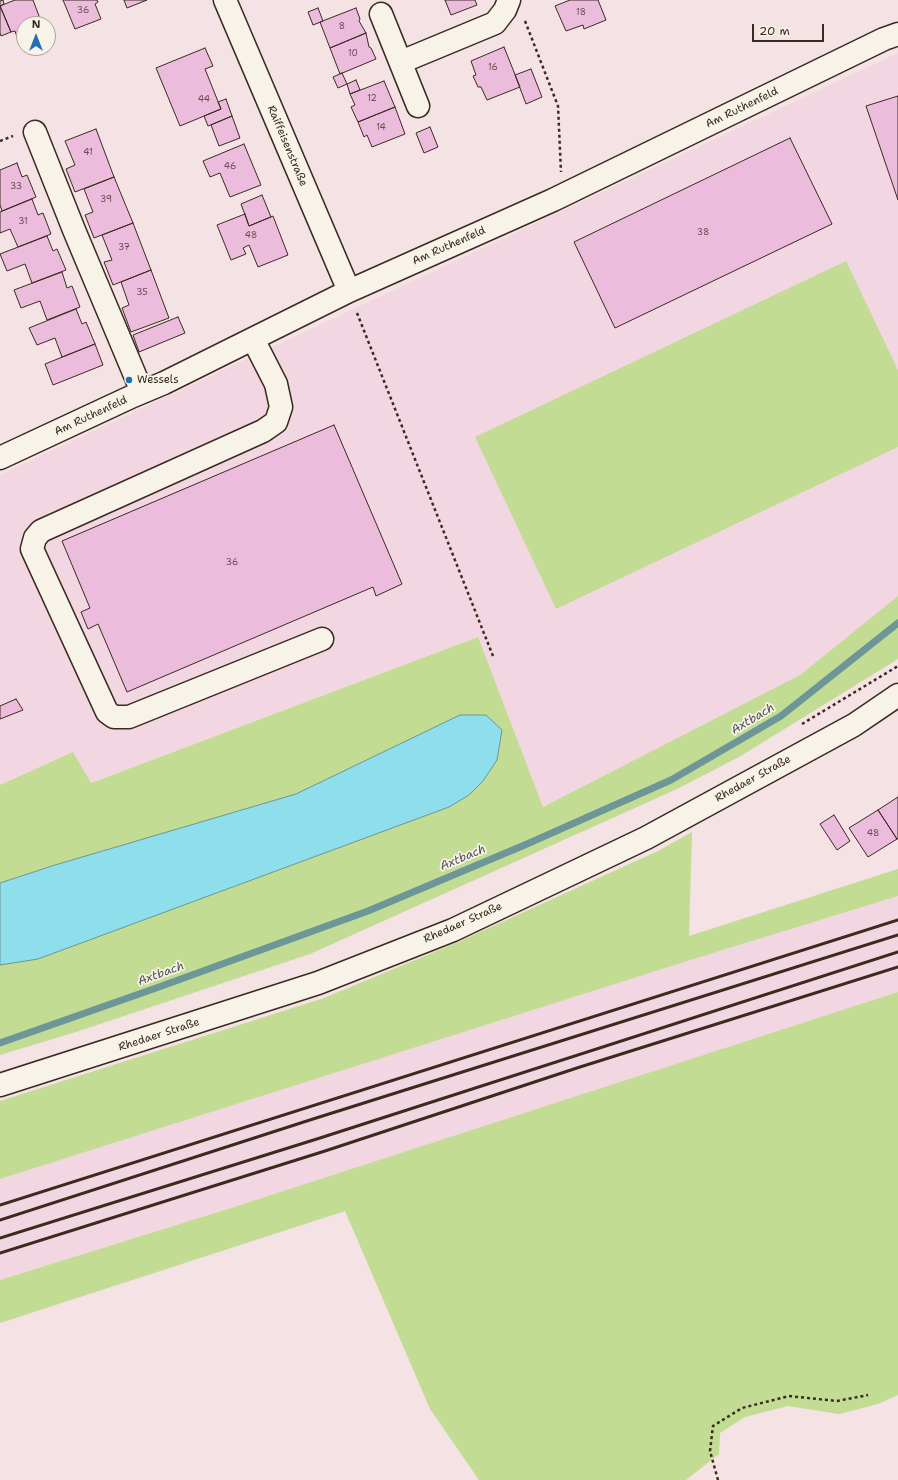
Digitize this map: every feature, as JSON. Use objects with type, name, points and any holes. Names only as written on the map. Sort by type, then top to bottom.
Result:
[{"type":"street","name":"Raiffeisenstraße","points":[[225,0],[349,291]]},
{"type":"street","points":[[401,62],[495,24],[507,5]]},
{"type":"street","points":[[381,14],[418,106]]},
{"type":"street","name":"Am Ruthenfeld","points":[[0,458],[164,383],[349,291],[567,193],[884,39],[898,34]]},
{"type":"street","points":[[35,132],[74,230],[142,392]]},
{"type":"street","points":[[253,339],[276,384],[281,407],[276,422],[263,431],[42,531],[35,538],[32,549],[106,712],[114,717],[129,716],[322,639]]},
{"type":"street","name":"Rhedaer Straße","points":[[0,1086],[318,983],[453,930],[646,838],[854,724],[898,695]]},
{"type":"path","points":[[507,5],[524,21],[558,106],[561,181],[567,193]]},
{"type":"path","points":[[349,291],[493,656]]},
{"type":"path","points":[[799,727],[898,666]]},
{"type":"path","points":[[718,1480],[710,1451],[713,1426],[742,1408],[789,1396],[837,1401],[868,1395]]},
{"type":"shaded area","points":[[898,53],[898,596],[800,675],[543,807],[477,637],[90,783],[73,753],[0,785],[0,475]]},
{"type":"shaded area","points":[[898,896],[898,992],[340,1173],[0,1280],[0,1179],[697,958]]},
{"type":"green space","points":[[846,261],[898,370],[898,447],[556,609],[475,437]]},
{"type":"green space","points":[[898,596],[898,659],[739,757],[677,789],[310,954],[76,1032],[0,1055],[0,785],[73,752],[91,783],[478,637],[543,807],[800,675]]},
{"type":"green space","points":[[692,832],[689,936],[898,869],[898,896],[697,958],[0,1179],[0,1101],[324,998],[456,943],[658,851]]},
{"type":"green space","points":[[898,992],[898,1395],[878,1404],[839,1414],[788,1406],[745,1417],[720,1433],[719,1454],[686,1480],[479,1480],[430,1409],[345,1211],[0,1323],[0,1280],[237,1206]]},
{"type":"water","points":[[460,715],[486,715],[502,730],[497,760],[483,781],[469,795],[449,807],[38,959],[0,965],[0,883],[55,865],[296,794]]},
{"type":"building","points":[[3,0],[4,4],[0,6],[0,1]]},
{"type":"building","points":[[15,0],[33,0],[39,16],[16,16],[16,34],[15,31],[11,32],[0,6]]},
{"type":"building","points":[[63,0],[97,0],[98,2],[95,4],[101,19],[75,29]]},
{"type":"building","points":[[124,0],[147,0],[127,8]]},
{"type":"building","points":[[445,0],[475,0],[477,5],[451,15]]},
{"type":"building","points":[[570,0],[598,0],[606,20],[584,29],[583,25],[566,31],[555,6]]},
{"type":"building","points":[[0,6],[11,32],[1,36],[0,33]]},
{"type":"building","points":[[318,8],[323,21],[313,25],[308,12]]},
{"type":"building","points":[[356,8],[360,19],[359,21],[366,33],[330,48],[320,22]]},
{"type":"building","points":[[366,33],[369,47],[371,48],[376,59],[340,74],[330,48]]},
{"type":"building","points":[[504,47],[520,87],[487,100],[481,87],[478,87],[473,76],[476,75],[471,61]]},
{"type":"building","points":[[205,48],[213,66],[205,69],[221,109],[180,126],[156,68]]},
{"type":"building","points":[[531,69],[542,97],[526,104],[515,75]]},
{"type":"building","points":[[342,73],[347,84],[338,88],[333,77]]},
{"type":"building","points":[[356,80],[360,90],[350,94],[347,84]]},
{"type":"building","points":[[384,81],[395,107],[358,122],[351,107],[355,105],[350,94]]},
{"type":"building","points":[[898,96],[898,200],[866,106]]},
{"type":"building","points":[[226,99],[232,116],[208,126],[204,116],[221,109],[218,102]]},
{"type":"building","points":[[395,107],[405,134],[372,147],[367,135],[364,137],[358,122]]},
{"type":"building","points":[[232,116],[240,138],[219,146],[211,125]]},
{"type":"building","points":[[430,127],[438,147],[424,153],[416,133]]},
{"type":"building","points":[[96,129],[114,177],[75,192],[66,169],[75,165],[65,141]]},
{"type":"building","points":[[790,138],[832,224],[615,328],[574,242]]},
{"type":"building","points":[[244,144],[261,185],[230,197],[220,173],[210,177],[203,161]]},
{"type":"building","points":[[17,163],[22,177],[27,175],[36,197],[2,211],[0,205],[0,170]]},
{"type":"building","points":[[114,177],[133,223],[94,238],[85,215],[93,212],[84,189]]},
{"type":"building","points":[[262,195],[271,217],[249,226],[241,204]]},
{"type":"building","points":[[32,199],[38,215],[43,213],[51,234],[18,247],[10,229],[0,233],[0,212]]},
{"type":"building","points":[[245,214],[249,226],[273,216],[288,255],[258,267],[249,245],[243,248],[246,254],[231,260],[217,225]]},
{"type":"building","points":[[133,223],[151,270],[113,285],[104,262],[112,260],[102,235]]},
{"type":"building","points":[[47,236],[53,251],[57,249],[66,270],[32,283],[25,264],[7,271],[0,254]]},
{"type":"building","points":[[151,270],[169,318],[131,332],[122,308],[129,305],[121,282]]},
{"type":"building","points":[[62,272],[67,288],[72,286],[80,307],[47,320],[40,301],[21,308],[14,290]]},
{"type":"building","points":[[76,309],[82,324],[86,322],[95,344],[62,357],[55,338],[37,345],[29,328]]},
{"type":"building","points":[[178,317],[185,333],[139,352],[133,335]]},
{"type":"building","points":[[95,344],[103,365],[53,385],[45,364]]},
{"type":"building","points":[[334,425],[402,584],[376,596],[373,587],[127,692],[98,624],[88,629],[81,612],[90,608],[62,541]]},
{"type":"building","points":[[16,699],[23,710],[0,719],[0,706]]},
{"type":"building","points":[[898,797],[898,839],[897,839],[878,810]]},
{"type":"building","points":[[878,810],[897,839],[868,857],[849,828]]},
{"type":"building","points":[[834,815],[850,841],[837,850],[820,824]]},
{"type":"waterway","name":"Axtbach","points":[[0,1043],[368,911],[527,844],[671,780],[781,716],[898,623]]},
{"type":"railway","points":[[0,1205],[898,920]]},
{"type":"railway","points":[[0,1220],[313,1119],[898,935]]},
{"type":"railway","points":[[0,1238],[320,1138],[898,952]]},
{"type":"railway","points":[[0,1253],[325,1151],[580,1067],[898,967]]},
{"type":"place","name":"Wessels","points":[[129,380]]}]
